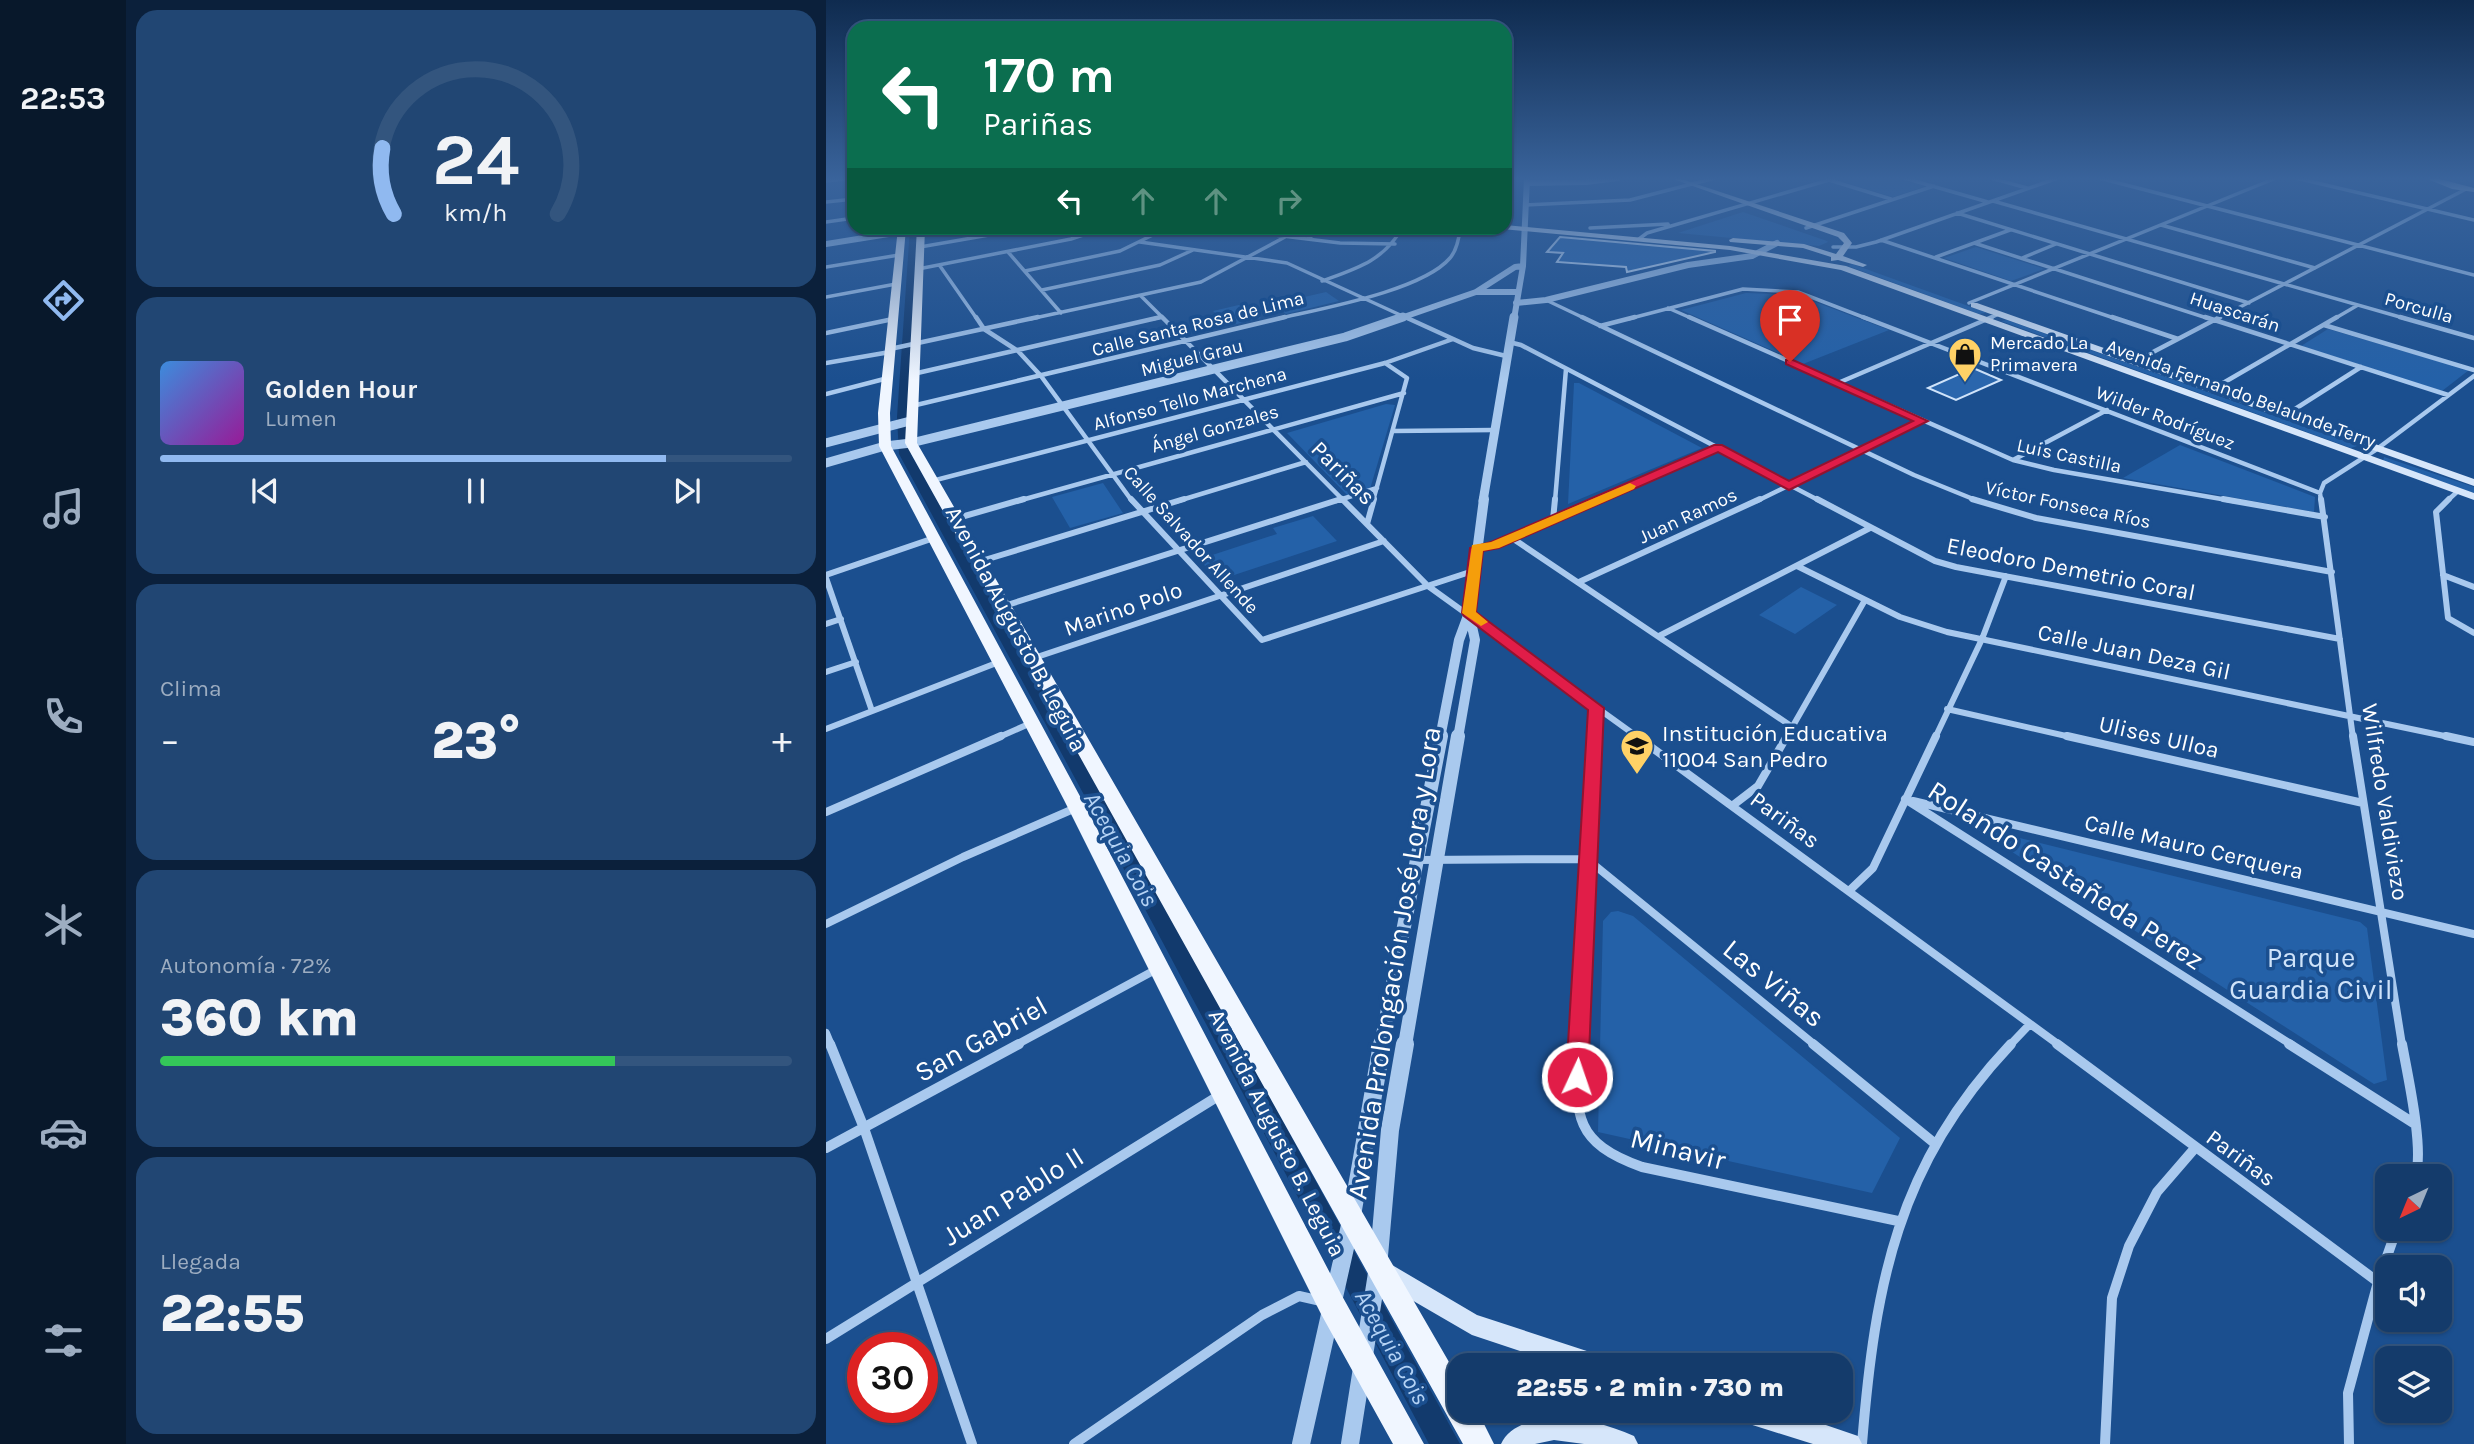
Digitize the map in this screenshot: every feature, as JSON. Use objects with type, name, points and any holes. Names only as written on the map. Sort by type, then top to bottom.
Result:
[{"type":"main road","points":[[885,437],[899,255],[905,245]]},
{"type":"main road","name":"Avenida Augusto B. Leguia","points":[[915,245],[919,269],[911,443],[1447,1388]]},
{"type":"main road","name":"Avenida Fernando Belaunde Terry","points":[[1711,245],[1843,268],[2474,497]]},
{"type":"main road","name":"Avenida Fernando Belaunde Terry","points":[[1798,245],[1833,252],[2474,483]]},
{"type":"main road","points":[[1823,264],[1833,252],[1835,245]]},
{"type":"main road","points":[[1833,252],[1847,247]]},
{"type":"main road","name":"Avenida Augusto B. Leguia","points":[[885,437],[934,538],[1077,807],[1332,1303],[1409,1444]]},
{"type":"main road","points":[[1377,1268],[1472,1324],[1560,1353]]},
{"type":"main road","name":"Avenida Augusto B. Leguia","points":[[1467,1423],[1479,1444]]},
{"type":"main road","points":[[1784,1423],[1850,1444]]},
{"type":"main road","points":[[1513,1444],[1525,1434],[1564,1426],[1626,1444]]},
{"type":"street","points":[[919,269],[1039,245]]},
{"type":"street","points":[[1025,271],[1108,255],[1132,245]]},
{"type":"street","points":[[1163,245],[1287,263],[1484,353],[1506,356]]},
{"type":"street","points":[[826,363],[1201,282],[1270,245]]},
{"type":"street","points":[[1322,281],[1383,257],[1394,245]]},
{"type":"street","name":"Calle Santa Rosa de Lima","points":[[911,416],[1041,376],[1361,297],[1405,283],[1441,267],[1457,251],[1458,245]]},
{"type":"street","name":"Avenida Prolongación José Lora y Lora","points":[[1301,1444],[1351,1222],[1364,1135],[1416,860],[1459,640],[1469,613],[1494,430],[1523,266],[1524,245]]},
{"type":"street","points":[[1516,303],[1546,300],[1688,265],[1759,252],[1772,245]]},
{"type":"street","points":[[1847,247],[1855,245]]},
{"type":"street","points":[[1897,245],[2178,340]]},
{"type":"street","points":[[1934,258],[1968,245]]},
{"type":"street","name":"Huascarán","points":[[1981,245],[2448,395]]},
{"type":"street","points":[[2021,258],[2053,245]]},
{"type":"street","points":[[2062,245],[2249,303]]},
{"type":"street","points":[[1969,303],[2111,245]]},
{"type":"street","name":"Porculla","points":[[2149,245],[2472,336]]},
{"type":"street","points":[[2233,245],[2315,268]]},
{"type":"street","points":[[2134,362],[2359,245]]},
{"type":"street","points":[[2361,245],[2474,275]]},
{"type":"street","points":[[1042,290],[1160,265],[1194,250]]},
{"type":"street","points":[[1008,252],[1061,313]]},
{"type":"street","points":[[826,267],[899,255]]},
{"type":"street","name":"Calle Salvador Allende","points":[[940,266],[984,329],[1018,351],[1041,376],[1139,511],[1262,640],[1428,586]]},
{"type":"street","name":"Miguel Grau","points":[[911,443],[1345,337],[1476,292],[1515,267],[1523,266]]},
{"type":"street","points":[[826,297],[897,284]]},
{"type":"street","name":"Wilder Rodríguez","points":[[1600,326],[1743,289],[1785,289],[1809,295],[1933,342],[2320,493]]},
{"type":"street","name":"Miguel Grau","points":[[1476,292],[1518,292]]},
{"type":"street","name":"Pariñas","points":[[1141,296],[1428,586],[1850,890],[2375,1280]]},
{"type":"street","name":"Víctor Fonseca Ríos","points":[[1546,300],[1944,489],[2007,511],[2332,572]]},
{"type":"street","points":[[2211,390],[2358,305]]},
{"type":"street","name":"Luis Castilla","points":[[1668,309],[2013,460],[2054,470],[2325,517]]},
{"type":"street","points":[[1838,383],[1999,314]]},
{"type":"street","points":[[914,374],[1161,317]]},
{"type":"street","points":[[826,333],[893,319]]},
{"type":"street","points":[[2324,326],[2474,370]]},
{"type":"street","name":"Alfonso Tello Marchena","points":[[932,481],[1385,363],[1453,339]]},
{"type":"street","name":"Eleodoro Demetrio Coral","points":[[1510,342],[1521,345],[1935,561],[2340,639]]},
{"type":"street","points":[[1367,524],[1407,378],[1385,363]]},
{"type":"street","points":[[2284,416],[2361,367]]},
{"type":"street","points":[[1553,520],[1566,369]]},
{"type":"street","points":[[2320,493],[2324,483],[2365,458],[2474,376]]},
{"type":"street","points":[[826,394],[888,379]]},
{"type":"street","name":"Ángel Gonzales","points":[[954,519],[1404,393]]},
{"type":"street","points":[[2013,460],[2107,410]]},
{"type":"street","points":[[826,463],[885,437],[911,416]]},
{"type":"street","name":"Juan Ramos","points":[[1579,582],[1789,486],[1922,421]]},
{"type":"street","points":[[1393,431],[1494,430]]},
{"type":"street","points":[[826,443],[885,437],[911,443]]},
{"type":"street","points":[[1477,548],[1512,538],[1718,448]]},
{"type":"street","points":[[978,562],[1139,511],[1306,463]]},
{"type":"street","points":[[1004,606],[1377,488]]},
{"type":"street","points":[[2458,491],[2436,512],[2443,575],[2448,618],[2474,633]]},
{"type":"street","name":"Wilfredo Valdiviezo","points":[[2320,493],[2349,714],[2415,1124],[2417,1164]]},
{"type":"street","points":[[1659,636],[1870,527]]},
{"type":"street","points":[[872,711],[826,577],[934,538]]},
{"type":"street","points":[[1512,538],[1791,726]]},
{"type":"street","name":"Marino Polo","points":[[1034,658],[1384,541]]},
{"type":"street","name":"Calle Juan Deza Gil","points":[[1797,566],[1919,624],[2474,742]]},
{"type":"street","points":[[1428,586],[1473,570]]},
{"type":"street","points":[[2443,575],[2474,587]]},
{"type":"street","points":[[1850,890],[1873,869],[1982,639],[2006,576]]},
{"type":"street","points":[[1732,806],[1758,786],[1865,600]]},
{"type":"street","name":"Avenida Prolongación José Lora y Lora","points":[[1350,1444],[1377,1268],[1390,1130],[1439,860],[1475,640],[1469,613]]},
{"type":"street","points":[[826,624],[841,619]]},
{"type":"street","points":[[826,672],[856,662]]},
{"type":"street","points":[[826,729],[999,662]]},
{"type":"street","name":"Minavir","points":[[1596,708],[1576,1103],[1581,1126],[1590,1140],[1616,1158],[1642,1167],[1898,1221]]},
{"type":"street","name":"Ulises Ulloa","points":[[1947,709],[2363,803]]},
{"type":"street","points":[[826,812],[1031,723]]},
{"type":"street","points":[[826,924],[963,857],[1110,793]]},
{"type":"street","name":"Calle Mauro Cerquera","points":[[1905,799],[2381,909],[2474,934]]},
{"type":"street","name":"Rolando Castañeda Perez","points":[[1905,799],[2415,1124]]},
{"type":"street","points":[[1416,860],[1587,859]]},
{"type":"street","name":"Las Viñas","points":[[1587,859],[1933,1142]]},
{"type":"street","name":"San Gabriel","points":[[826,1149],[1158,968]]},
{"type":"street","points":[[1862,1444],[1867,1363],[1873,1325],[1898,1221],[1933,1142],[1962,1097],[1994,1058],[2029,1024]]},
{"type":"street","points":[[826,1032],[864,1128],[972,1444]]},
{"type":"street","name":"Juan Pablo II","points":[[826,1339],[1224,1093]]},
{"type":"street","points":[[2105,1444],[2112,1298],[2129,1246],[2157,1192],[2195,1148]]},
{"type":"street","points":[[2348,1444],[2348,1393],[2375,1293]]},
{"type":"street","points":[[1074,1444],[1262,1315],[1299,1296],[1332,1303]]},
{"type":"green space","points":[[1976,247],[2044,269],[2011,281],[1944,258]]},
{"type":"green space","points":[[1852,264],[1985,313],[1979,314],[1848,266]]},
{"type":"green space","points":[[1326,292],[1339,301],[1286,314],[1274,304]]},
{"type":"green space","points":[[1746,293],[1797,295],[1889,330],[1803,364],[1681,310]]},
{"type":"green space","points":[[1243,304],[1261,318],[1229,326],[1213,311]]},
{"type":"green space","points":[[2007,320],[2357,446],[2351,448],[2001,321]]},
{"type":"green space","points":[[2328,329],[2469,370],[2442,391],[2301,346]]},
{"type":"green space","points":[[1574,383],[1579,383],[1702,448],[1568,504]]},
{"type":"green space","points":[[1386,404],[1395,405],[1370,489],[1348,496],[1287,433]]},
{"type":"green space","points":[[2180,445],[2315,497],[2314,512],[2123,478]]},
{"type":"green space","points":[[2384,457],[2474,487],[2474,493],[2383,461]]},
{"type":"green space","points":[[1103,483],[1123,513],[1070,528],[1052,497]]},
{"type":"green space","points":[[1313,516],[1337,541],[1216,581],[1200,559],[1277,534],[1273,528]]},
{"type":"green space","points":[[1801,587],[1837,605],[1795,634],[1759,615]]},
{"type":"green space","name":"Parque Guardia Civil","points":[[1979,828],[2360,922],[2367,928],[2387,1080],[2374,1084],[1978,830]]},
{"type":"green space","points":[[1618,911],[1633,916],[1900,1138],[1872,1193],[1598,1132],[1603,921],[1611,912]]},
{"type":"building","points":[[1553,245],[1653,245],[1715,251],[1627,272],[1626,267],[1557,262],[1563,253],[1547,252]]},
{"type":"building","name":"Mercado La Primavera","points":[[1973,368],[2001,380],[1956,400],[1928,388]]},
{"type":"waterway","name":"Acequia Cois","points":[[913,245],[903,417],[905,454],[1112,828],[1445,1444]]},
{"type":"slow traffic","points":[[1481,622],[1469,613],[1477,548],[1494,545],[1630,486]]},
{"type":"place","name":"Mercado La Primavera","points":[[1965,384]]},
{"type":"place","name":"Institución Educativa 11004 San Pedro","points":[[1637,776]]},
{"type":"route","points":[[1577,1077],[1596,708],[1469,613],[1477,548],[1494,545],[1718,448],[1789,486],[1922,421],[1790,362]]}]
